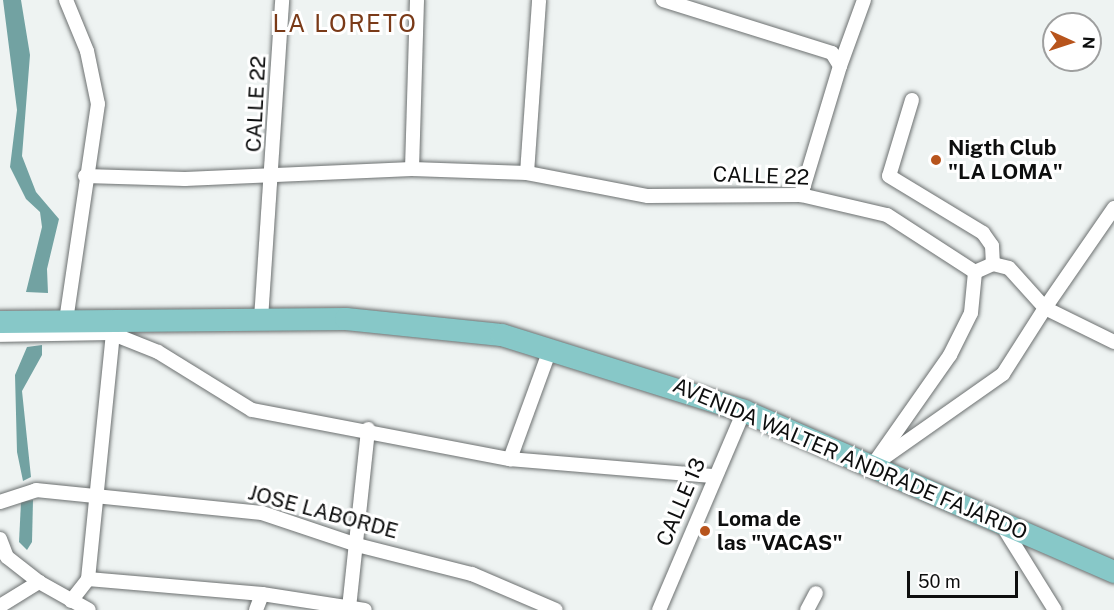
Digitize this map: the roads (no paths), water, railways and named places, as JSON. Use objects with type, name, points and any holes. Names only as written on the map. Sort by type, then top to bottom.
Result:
[{"type":"main road","name":"AVENIDA WALTER ANDRADE FAJARDO","points":[[0,322],[261,319],[423,324],[551,347],[744,411],[1114,572]]},
{"type":"street","points":[[66,0],[87,51],[98,104],[85,176],[67,313]]},
{"type":"street","name":"CALLE 22","points":[[261,319],[273,174],[282,0]]},
{"type":"street","points":[[412,169],[417,0]]},
{"type":"street","points":[[527,173],[539,0]]},
{"type":"street","points":[[663,0],[826,49],[840,66]]},
{"type":"street","points":[[801,195],[840,66],[864,0]]},
{"type":"street","points":[[912,100],[889,176],[983,233],[992,246],[993,264]]},
{"type":"street","name":"CALLE 22","points":[[273,174],[412,169],[527,173],[648,196],[801,195],[887,215],[975,273]]},
{"type":"street","points":[[85,176],[273,174]]},
{"type":"street","points":[[872,466],[990,387],[1114,208]]},
{"type":"street","points":[[872,466],[950,355],[971,313],[975,273],[993,264],[1009,267],[1045,308],[1114,342]]},
{"type":"street","name":"AVENIDA WALTER ANDRADE FAJARDO","points":[[0,314],[116,311],[189,320]]},
{"type":"street","name":"AVENIDA WALTER ANDRADE FAJARDO","points":[[0,335],[113,334],[189,320]]},
{"type":"street","points":[[71,601],[88,579],[113,334],[158,352],[252,410],[368,429],[510,459],[714,476]]},
{"type":"street","points":[[510,459],[551,347]]},
{"type":"street","name":"CALLE 13","points":[[659,610],[714,476],[744,411]]},
{"type":"street","points":[[349,608],[368,429]]},
{"type":"street","name":"JOSE LABORDE","points":[[0,502],[36,490],[262,513],[357,545],[472,574],[555,610]]},
{"type":"street","points":[[999,520],[1055,610]]},
{"type":"street","points":[[0,539],[4,561],[89,610]]},
{"type":"street","points":[[88,579],[262,594],[365,610]]},
{"type":"street","points":[[0,606],[39,582]]},
{"type":"street","points":[[807,610],[816,593]]},
{"type":"street","points":[[256,610],[262,594]]},
{"type":"water","points":[[3,0],[21,0],[30,55],[22,156],[36,192],[59,219],[47,269],[48,293],[26,292],[42,227],[40,212],[26,199],[10,167],[17,110]]},
{"type":"water","points":[[42,345],[42,355],[22,391],[31,477],[23,481],[17,452],[15,375],[27,347]]},
{"type":"water","points":[[33,500],[32,542],[27,550],[19,542],[21,502]]},
{"type":"place","name":"Nigth Club \"LA LOMA\"","points":[[936,160]]},
{"type":"place","name":"Loma de las \"VACAS\"","points":[[705,531]]},
{"type":"district","name":"LA LORETO","points":[[345,24]]}]
